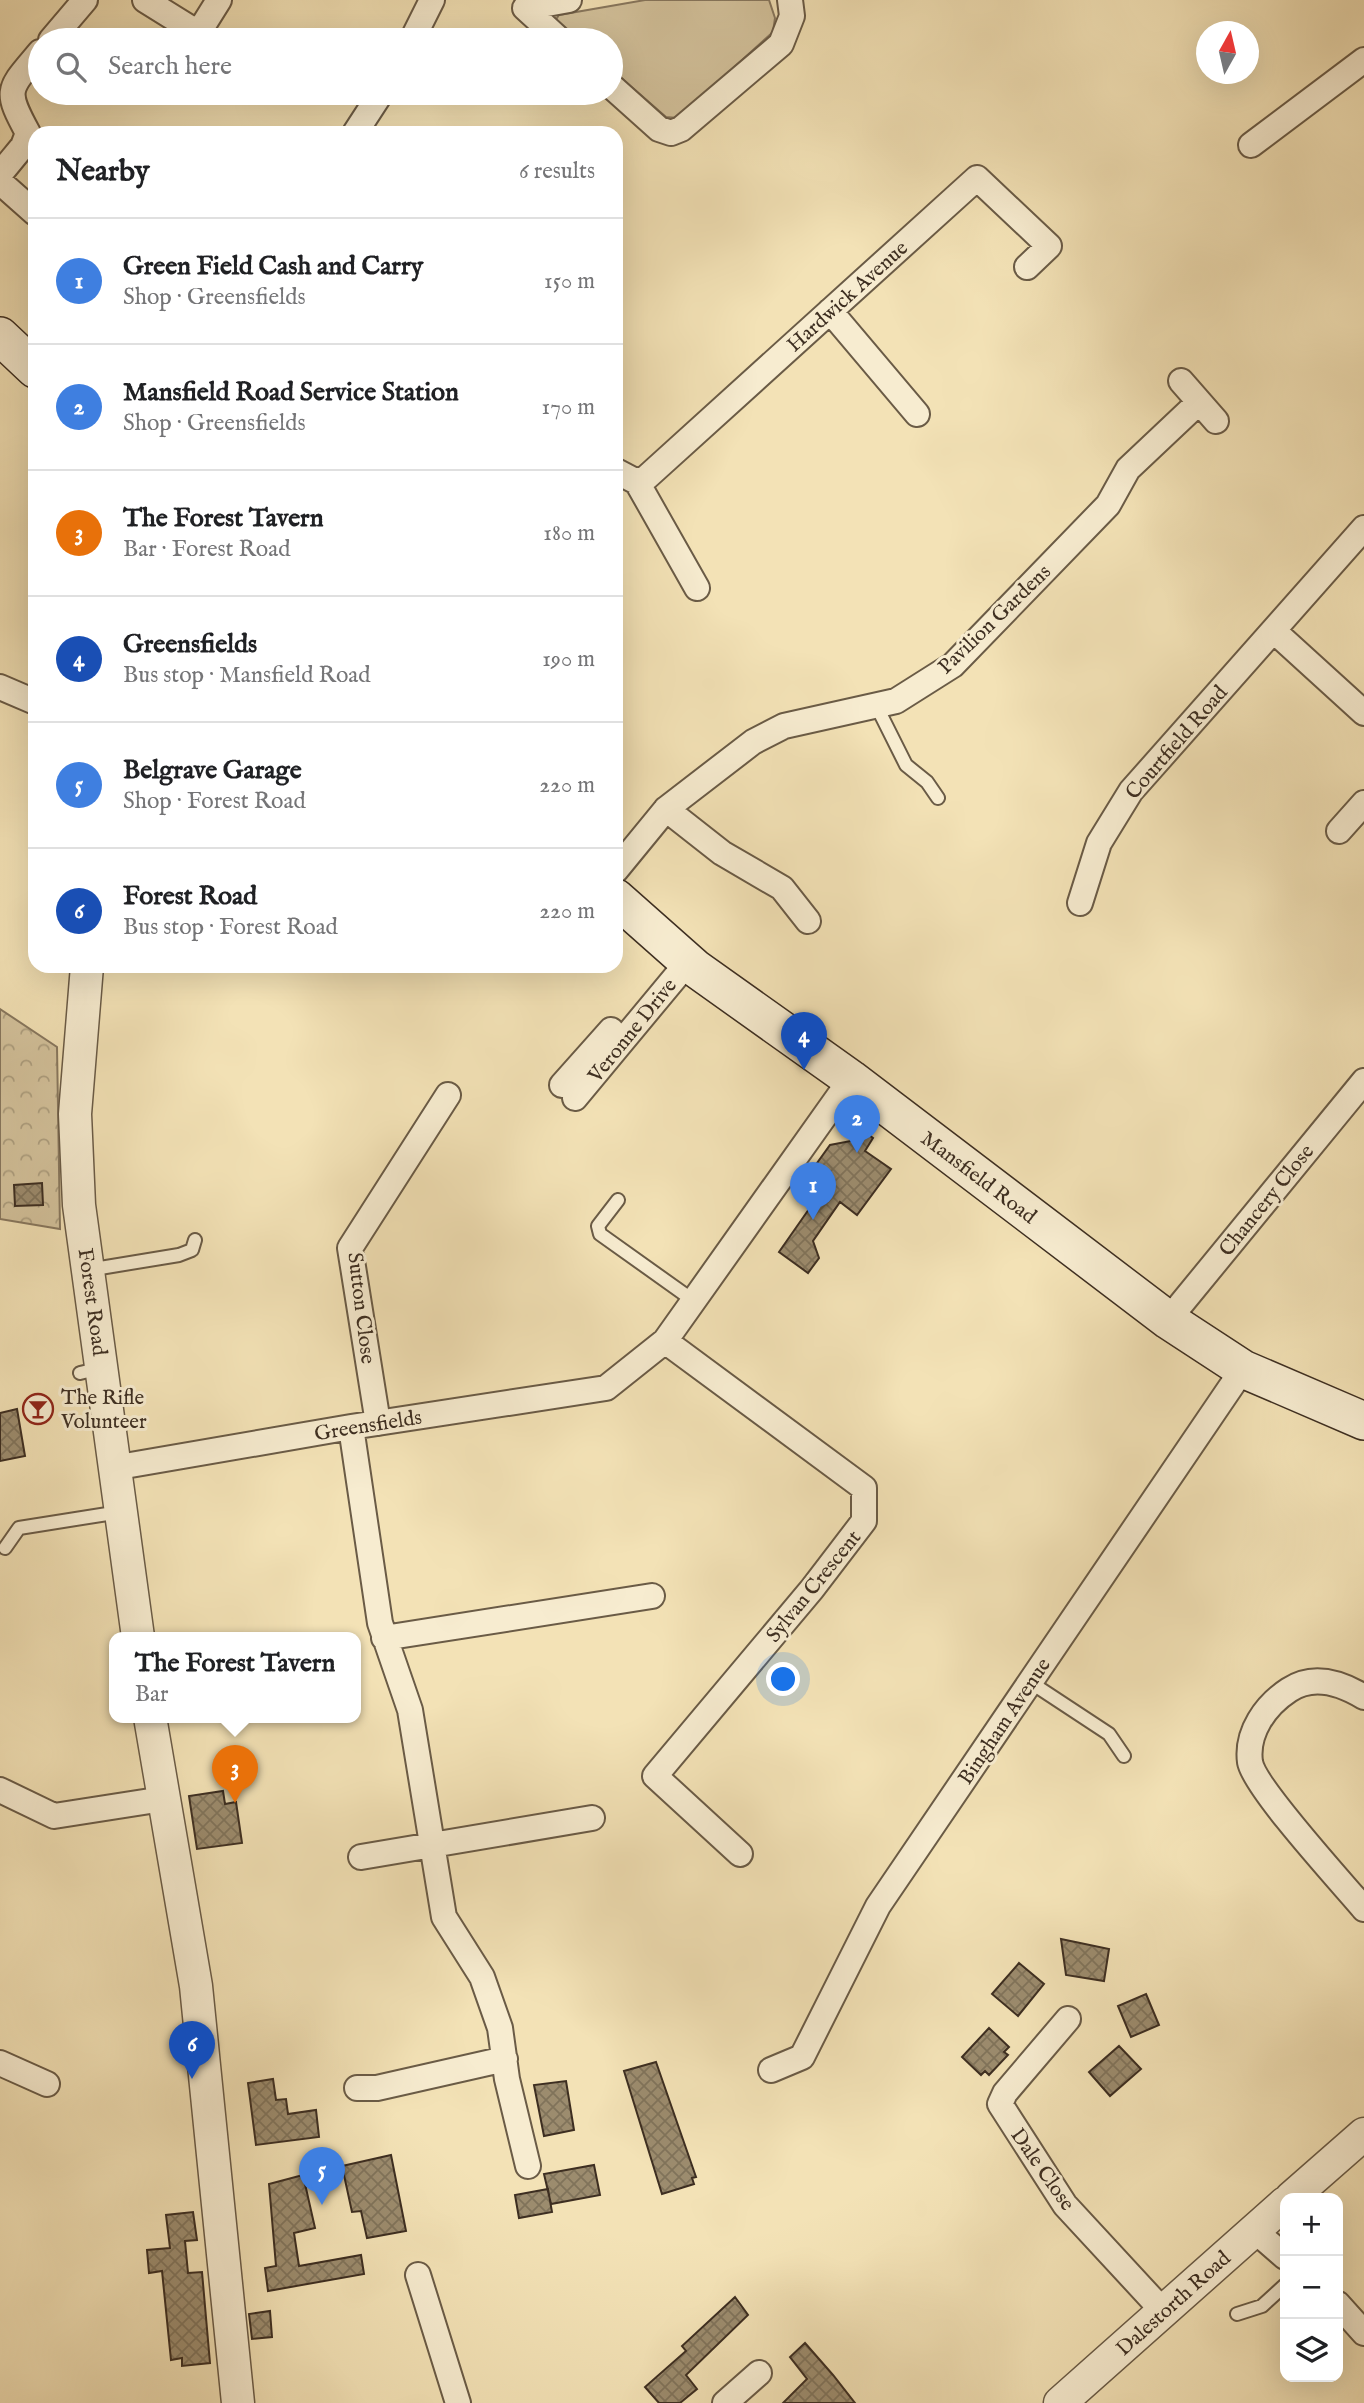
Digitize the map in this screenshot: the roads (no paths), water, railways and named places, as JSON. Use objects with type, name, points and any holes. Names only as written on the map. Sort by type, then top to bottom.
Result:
[{"type":"main road","points":[[0,336],[28,362]]},
{"type":"main road","name":"Mansfield Road","points":[[623,904],[683,958],[851,1079],[1168,1320],[1243,1368],[1364,1421]]},
{"type":"street","points":[[61,28],[85,0]]},
{"type":"street","points":[[145,0],[184,28]]},
{"type":"street","points":[[202,28],[219,0]]},
{"type":"street","points":[[418,28],[432,0]]},
{"type":"street","points":[[519,4],[569,0]]},
{"type":"street","points":[[623,97],[659,129],[671,133],[681,129],[781,44],[792,16],[790,0]]},
{"type":"street","points":[[519,4],[546,28]]},
{"type":"street","points":[[1251,145],[1364,61]]},
{"type":"street","points":[[0,174],[23,146],[28,133],[10,102],[12,88],[28,67]]},
{"type":"street","points":[[360,126],[374,105]]},
{"type":"street","name":"Hardwick Avenue","points":[[626,477],[647,477],[977,178],[1049,246],[1027,267]]},
{"type":"street","points":[[0,182],[28,207]]},
{"type":"street","points":[[830,311],[918,414]]},
{"type":"street","points":[[1181,381],[1216,421]]},
{"type":"street","name":"Pavilion Gardens","points":[[623,861],[666,809],[752,742],[784,726],[896,701],[953,665],[1108,505],[1128,469],[1199,402]]},
{"type":"street","points":[[626,477],[696,588]]},
{"type":"street","name":"Courtfield Road","points":[[1080,903],[1099,843],[1131,791],[1364,528]]},
{"type":"street","points":[[1274,631],[1364,713]]},
{"type":"street","points":[[0,687],[28,699]]},
{"type":"street","points":[[1339,831],[1364,803]]},
{"type":"street","points":[[666,809],[722,853],[782,888],[808,921]]},
{"type":"street","points":[[569,1092],[683,958]]},
{"type":"street","name":"Forest Road","points":[[86,973],[75,1114],[79,1205],[88,1270],[91,1370],[99,1421],[113,1468],[137,1632]]},
{"type":"street","name":"Greensfields","points":[[113,1468],[351,1427],[606,1388],[665,1341],[851,1079]]},
{"type":"street","name":"Chancery Close","points":[[1168,1320],[1364,1081]]},
{"type":"street","name":"Sutton Close","points":[[378,1423],[351,1248],[448,1095]]},
{"type":"street","name":"Sylvan Crescent","points":[[665,1341],[864,1488],[864,1521],[812,1589],[655,1776],[740,1854]]},
{"type":"street","name":"Bingham Avenue","points":[[771,2070],[802,2057],[878,1906],[1243,1368]]},
{"type":"street","points":[[351,1427],[384,1638],[410,1710],[430,1845],[444,1917],[482,1977],[500,2028],[507,2079],[528,2165]]},
{"type":"street","points":[[384,1638],[652,1597]]},
{"type":"street","points":[[1364,1697],[1338,1684],[1321,1681],[1297,1685],[1264,1712],[1254,1731],[1250,1762],[1263,1787],[1364,1909]]},
{"type":"street","points":[[151,1723],[196,1986],[238,2403]]},
{"type":"street","points":[[0,1790],[54,1816],[163,1799]]},
{"type":"street","points":[[361,1857],[592,1818]]},
{"type":"street","name":"Dale Close","points":[[1068,2019],[1005,2093],[1000,2104],[1065,2205],[1163,2311]]},
{"type":"street","points":[[357,2088],[377,2088],[505,2059]]},
{"type":"street","points":[[0,2063],[47,2084]]},
{"type":"street","points":[[1297,2193],[1364,2134]]},
{"type":"street","name":"Dalestorth Road","points":[[1060,2403],[1280,2207]]},
{"type":"street","points":[[1254,2230],[1284,2256]]},
{"type":"street","points":[[418,2275],[458,2403]]},
{"type":"street","points":[[1343,2310],[1364,2333]]},
{"type":"street","points":[[725,2403],[759,2373]]},
{"type":"lane","points":[[876,705],[906,765],[927,782],[938,798]]},
{"type":"lane","points":[[618,1200],[598,1226],[600,1234],[694,1301]]},
{"type":"lane","points":[[88,1270],[179,1255],[192,1250],[195,1240]]},
{"type":"lane","points":[[5,1548],[19,1528],[120,1512]]},
{"type":"lane","points":[[1030,1682],[1109,1734],[1124,1756]]},
{"type":"lane","points":[[1237,2314],[1262,2306],[1280,2290]]},
{"type":"place","name":"Greensfields","points":[[804,1070]]},
{"type":"place","name":"Mansfield Road Service Station","points":[[857,1153]]},
{"type":"place","name":"Green Field Cash and Carry","points":[[813,1220]]},
{"type":"place","name":"The Rifle Volunteer","points":[[38,1409]]},
{"type":"place","name":"The Forest Tavern","points":[[235,1803]]},
{"type":"place","name":"Forest Road","points":[[192,2079]]},
{"type":"place","name":"Belgrave Garage","points":[[322,2205]]}]
